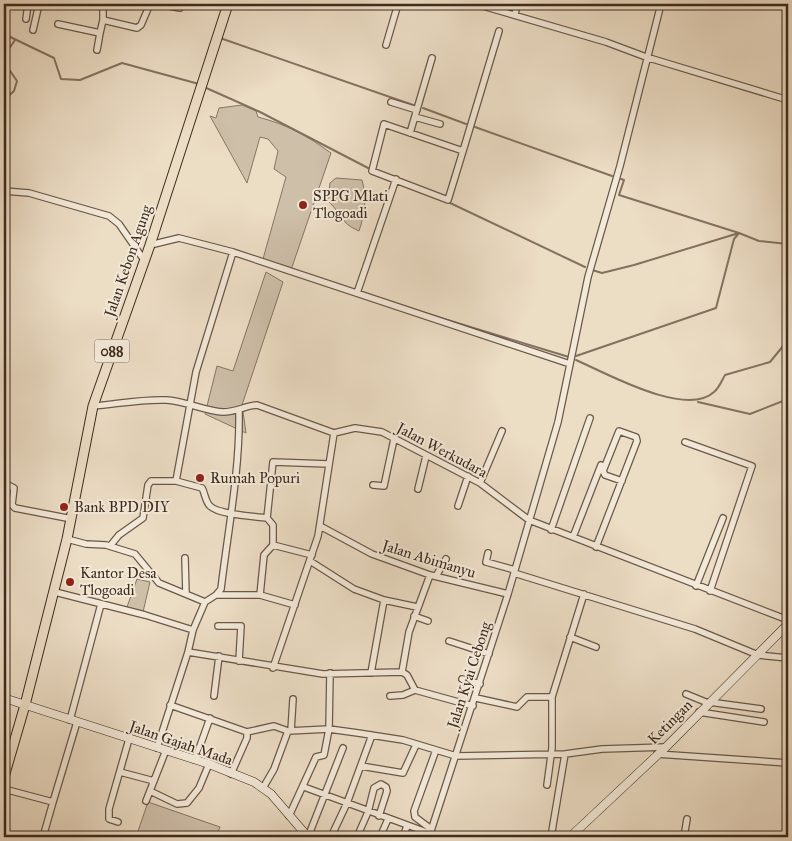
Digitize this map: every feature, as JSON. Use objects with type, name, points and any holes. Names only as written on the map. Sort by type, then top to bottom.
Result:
[{"type":"main road","name":"Jalan Kebon Agung","points":[[4,777],[25,705],[68,539],[93,406],[150,245],[228,4]]},
{"type":"main road","name":"Ketingan","points":[[570,837],[658,754],[788,624]]},
{"type":"main road","name":"Jalan Gajah Mada","points":[[4,698],[209,764],[263,788],[308,837]]},
{"type":"street","points":[[26,19],[28,4]]},
{"type":"street","points":[[33,30],[39,4]]},
{"type":"street","points":[[96,50],[103,20],[103,4]]},
{"type":"street","points":[[103,20],[137,28],[141,25],[150,4]]},
{"type":"street","points":[[158,4],[180,8],[184,4]]},
{"type":"street","points":[[386,45],[398,4]]},
{"type":"street","points":[[476,4],[515,14],[606,42],[646,57],[788,100]]},
{"type":"street","points":[[515,14],[518,4]]},
{"type":"street","name":"Jalan Kyai Cebong","points":[[430,833],[476,698],[515,572],[558,422],[588,277],[620,166],[646,57],[661,4]]},
{"type":"street","points":[[58,24],[100,33]]},
{"type":"street","points":[[463,151],[384,124],[372,171],[448,200],[463,151],[499,31]]},
{"type":"street","points":[[410,134],[432,58]]},
{"type":"street","points":[[391,102],[440,124]]},
{"type":"street","points":[[357,293],[396,179]]},
{"type":"street","points":[[4,190],[29,193],[109,216],[119,224],[144,260]]},
{"type":"street","points":[[150,245],[179,238],[233,252],[570,364]]},
{"type":"street","points":[[176,481],[204,342],[233,252]]},
{"type":"street","points":[[93,406],[167,400],[192,403],[222,412],[238,412],[248,406],[257,406],[334,432],[320,526],[311,558],[273,668]]},
{"type":"street","points":[[157,748],[188,652],[193,630],[205,602],[216,595],[221,589],[238,438],[238,412]]},
{"type":"street","points":[[552,530],[590,418]]},
{"type":"street","name":"Jalan Werkudara","points":[[334,432],[355,428],[382,432],[480,483],[529,520],[788,620]]},
{"type":"street","points":[[573,537],[615,430]]},
{"type":"street","points":[[480,483],[502,431]]},
{"type":"street","points":[[596,546],[622,481],[637,439],[619,431],[603,471],[605,475],[622,481]]},
{"type":"street","points":[[373,485],[384,486],[394,439]]},
{"type":"street","points":[[686,442],[752,466],[710,591]]},
{"type":"street","points":[[418,489],[426,456]]},
{"type":"street","points":[[267,518],[272,462],[329,464]]},
{"type":"street","points":[[458,506],[468,476]]},
{"type":"street","points":[[110,546],[119,535],[143,518],[148,485],[151,481],[176,481],[199,486],[204,491],[210,507],[230,513],[267,518],[273,525],[273,545],[264,555],[260,595]]},
{"type":"street","points":[[4,483],[14,488],[12,505],[15,508],[72,518]]},
{"type":"street","points":[[696,586],[724,518]]},
{"type":"street","name":"Jalan Abimanyu","points":[[320,526],[372,554],[430,575],[508,594]]},
{"type":"street","points":[[68,539],[86,544],[110,546],[135,554],[159,584],[205,602]]},
{"type":"street","points":[[273,545],[311,558],[348,586],[384,600],[417,607]]},
{"type":"street","points":[[488,553],[486,562],[716,636],[758,655],[788,658]]},
{"type":"street","points":[[185,558],[186,594]]},
{"type":"street","points":[[436,576],[446,559]]},
{"type":"street","points":[[402,672],[409,632],[430,575]]},
{"type":"street","points":[[55,592],[193,630]]},
{"type":"street","points":[[547,785],[551,754],[552,697],[584,594]]},
{"type":"street","points":[[216,595],[260,595],[295,604]]},
{"type":"street","points":[[371,673],[384,600]]},
{"type":"street","points":[[43,837],[102,604]]},
{"type":"street","points":[[414,616],[428,620]]},
{"type":"street","points":[[218,626],[241,626],[239,661]]},
{"type":"street","points":[[570,637],[596,647]]},
{"type":"street","points":[[449,641],[489,654]]},
{"type":"street","points":[[188,652],[219,656],[273,668],[323,674],[402,672],[407,675],[415,690]]},
{"type":"street","points":[[214,696],[219,656]]},
{"type":"street","points":[[289,816],[304,787],[316,757],[324,755],[329,729],[330,673]]},
{"type":"street","points":[[462,679],[480,684]]},
{"type":"street","points":[[390,696],[403,695],[415,690],[473,706]]},
{"type":"street","points":[[686,694],[709,703],[761,709]]},
{"type":"street","points":[[476,698],[517,707],[526,697],[552,697]]},
{"type":"street","points":[[263,788],[274,769],[289,731],[293,699]]},
{"type":"street","points":[[170,705],[246,732],[274,726],[289,731],[329,729],[372,735],[456,756],[565,754],[602,749],[666,746]]},
{"type":"street","points":[[699,712],[764,722]]},
{"type":"street","points":[[195,760],[210,718]]},
{"type":"street","points":[[231,774],[247,738],[246,732]]},
{"type":"street","points":[[331,837],[347,803],[372,735]]},
{"type":"street","points":[[118,822],[111,820],[108,814],[129,739]]},
{"type":"street","points":[[360,766],[403,773],[416,745]]},
{"type":"street","points":[[308,837],[326,796],[343,748]]},
{"type":"street","points":[[146,801],[166,750]]},
{"type":"street","points":[[430,833],[414,814],[436,750]]},
{"type":"street","points":[[552,837],[565,754]]},
{"type":"street","points":[[658,754],[788,763]]},
{"type":"street","points":[[150,791],[177,804],[188,803],[199,788],[209,764]]},
{"type":"street","points":[[120,772],[154,781]]},
{"type":"street","points":[[356,837],[368,812],[374,788],[378,784],[384,785],[387,791],[379,816]]},
{"type":"street","points":[[304,787],[368,812],[430,833]]},
{"type":"street","points":[[4,788],[53,802]]},
{"type":"street","points":[[380,837],[388,819]]},
{"type":"street","points":[[684,837],[687,820]]},
{"type":"street","points":[[403,837],[407,826]]},
{"type":"shaded area","points":[[242,105],[256,111],[258,117],[279,123],[296,131],[331,153],[291,270],[263,259],[286,177],[274,169],[278,151],[268,139],[260,137],[247,183],[210,116],[216,118],[219,108]]},
{"type":"shaded area","points":[[336,178],[362,180],[365,206],[359,231],[348,225],[328,201],[330,183]]},
{"type":"shaded area","points":[[266,272],[283,282],[242,405],[246,433],[205,414],[217,366],[233,371]]},
{"type":"shaded area","points":[[137,579],[150,582],[143,612],[127,607]]},
{"type":"shaded area","points":[[148,802],[220,827],[216,837],[136,837]]},
{"type":"waterway","points":[[4,34],[54,58],[61,79],[80,80],[122,63],[199,84]]},
{"type":"waterway","points":[[220,38],[413,105]]},
{"type":"waterway","points":[[4,56],[15,40]]},
{"type":"waterway","points":[[4,62],[17,81],[14,91],[4,100]]},
{"type":"waterway","points":[[204,87],[260,112],[370,169]]},
{"type":"waterway","points":[[423,108],[466,124]]},
{"type":"waterway","points":[[475,127],[612,176]]},
{"type":"waterway","points":[[576,356],[716,308],[734,239],[739,233],[619,195],[624,180],[621,179]]},
{"type":"waterway","points":[[448,202],[585,267]]},
{"type":"waterway","points":[[592,270],[602,273],[634,265],[739,233],[759,241],[788,244]]},
{"type":"waterway","points":[[421,312],[569,357]]},
{"type":"waterway","points":[[576,360],[646,391],[685,400],[701,399],[714,392],[725,375],[770,362],[788,340]]},
{"type":"waterway","points":[[698,402],[750,414],[788,399]]},
{"type":"place","name":"SPPG Mlati Tlogoadi","points":[[303,205]]},
{"type":"place","name":"Rumah Popuri","points":[[200,478]]},
{"type":"place","name":"Bank BPD DIY","points":[[64,507]]},
{"type":"place","name":"Kantor Desa Tlogoadi","points":[[70,582]]}]
